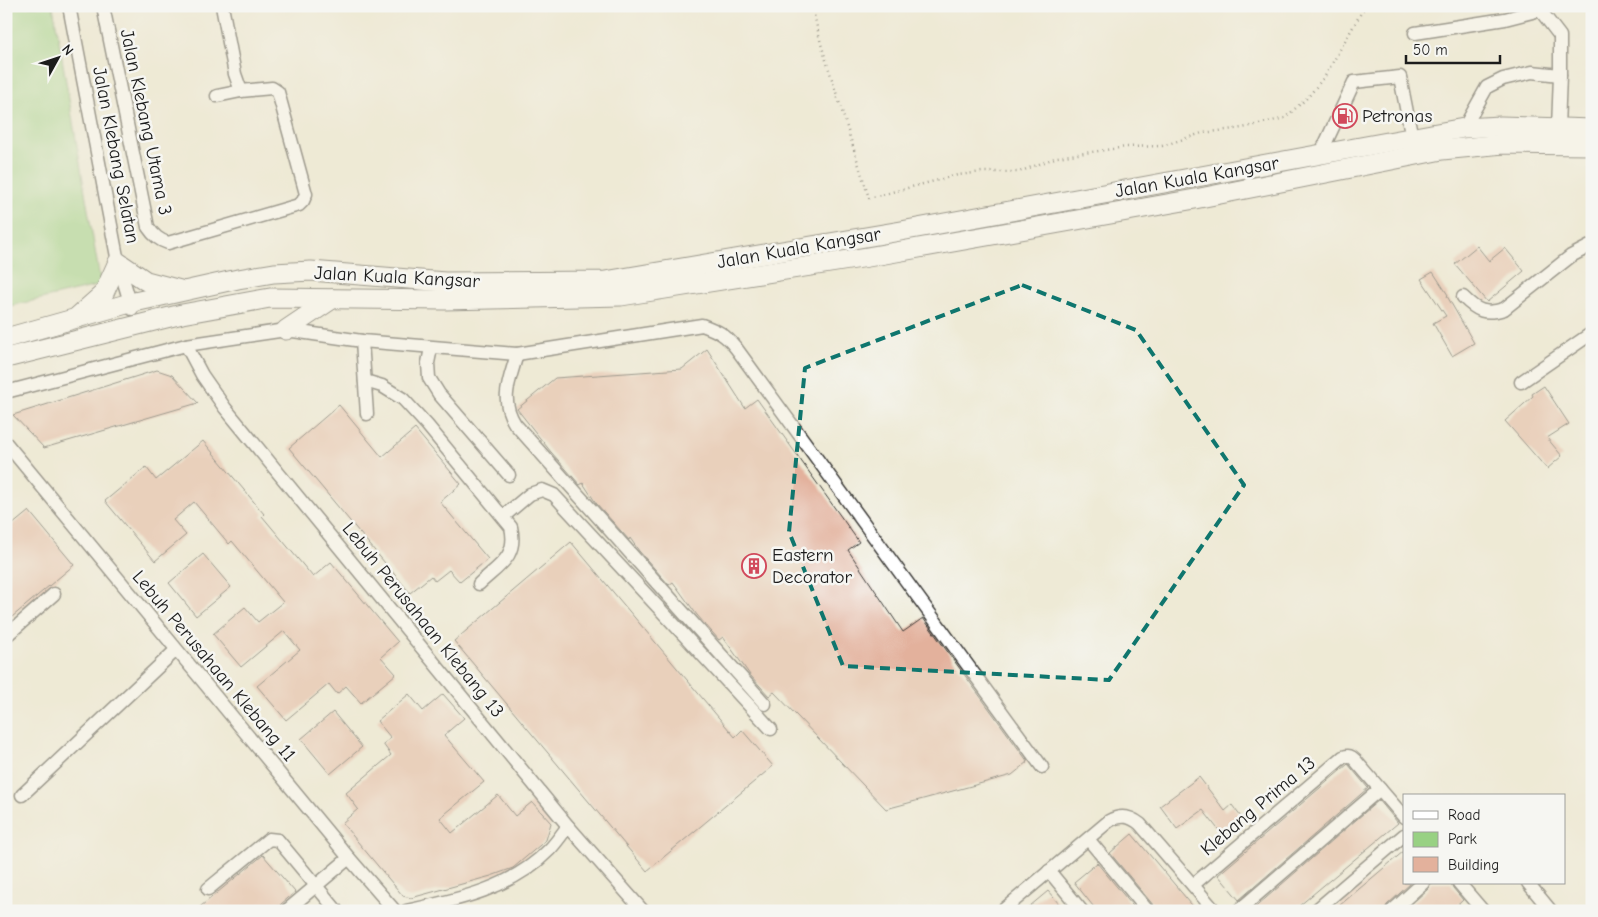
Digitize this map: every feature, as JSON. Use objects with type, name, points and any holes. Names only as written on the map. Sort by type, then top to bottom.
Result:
[{"type":"highway","name":"Jalan Kuala Kangsar","points":[[6,338],[184,291],[265,274],[312,271],[445,282],[605,281],[901,231],[1464,128],[1501,126],[1592,129]]},
{"type":"highway","name":"Jalan Kuala Kangsar","points":[[6,356],[196,312],[270,298],[444,300],[621,296],[878,255],[1186,201],[1442,150],[1503,144],[1592,145]]},
{"type":"highway","points":[[73,319],[104,292],[118,262],[146,281],[184,291]]},
{"type":"highway","points":[[286,330],[332,299]]},
{"type":"highway","points":[[6,356],[10,351],[92,329],[122,316],[131,306],[146,312],[196,312]]},
{"type":"street","name":"Jalan Klebang Selatan","points":[[69,6],[118,262],[131,306]]},
{"type":"street","name":"Jalan Klebang Utama 3","points":[[103,6],[148,227],[160,241],[168,243],[299,205],[305,198],[306,194],[277,90],[272,88],[241,91]]},
{"type":"street","points":[[217,96],[241,91],[235,74],[222,6]]},
{"type":"street","points":[[1415,33],[1504,19],[1538,8],[1560,36],[1558,128]]},
{"type":"street","points":[[1464,128],[1487,87],[1503,79],[1532,72],[1560,75]]},
{"type":"street","points":[[1320,155],[1354,82],[1400,77],[1412,138]]},
{"type":"street","points":[[1464,297],[1474,308],[1492,312],[1504,309],[1571,256],[1592,246]]},
{"type":"street","points":[[6,392],[186,345],[286,330],[362,341],[517,354],[702,325],[718,330],[736,348],[1042,767]]},
{"type":"street","points":[[1521,382],[1592,333]]},
{"type":"street","points":[[362,341],[367,414]]},
{"type":"street","name":"Lebuh Perusahaan Klebang 13","points":[[186,345],[202,375],[225,408],[568,826],[643,911]]},
{"type":"street","points":[[431,348],[428,363],[429,378],[439,394],[509,476]]},
{"type":"street","points":[[517,354],[506,395],[508,412],[515,424],[765,704]]},
{"type":"street","points":[[365,381],[382,386],[403,400],[504,516],[511,527],[514,540],[509,556],[479,584]]},
{"type":"street","name":"Lebuh Perusahaan Klebang 11","points":[[6,443],[176,650],[395,911]]},
{"type":"street","points":[[504,516],[530,494],[542,490],[554,494],[770,729]]},
{"type":"street","points":[[6,636],[54,594]]},
{"type":"street","points":[[22,794],[176,650]]},
{"type":"street","name":"Klebang Prima 13","points":[[1192,885],[1343,757],[1352,756],[1380,789]]},
{"type":"street","points":[[1238,911],[1380,789],[1403,816]]},
{"type":"street","points":[[1008,909],[1049,871],[1109,821],[1122,816],[1135,820],[1215,911]]},
{"type":"street","points":[[406,911],[460,899],[502,883],[527,869],[549,850],[568,826]]},
{"type":"street","points":[[1315,911],[1403,836]]},
{"type":"street","points":[[208,889],[269,839],[273,838],[278,840],[337,911]]},
{"type":"street","points":[[1088,839],[1148,911]]},
{"type":"street","points":[[286,911],[349,858]]},
{"type":"street","points":[[1049,871],[1082,911]]},
{"type":"street","points":[[1392,911],[1423,884]]},
{"type":"street","points":[[1461,884],[1477,909]]},
{"type":"street","points":[[1529,884],[1551,911]]},
{"type":"path","points":[[812,6],[821,44],[869,198],[958,175],[982,172],[1019,172],[1057,157],[1126,147],[1162,146],[1202,133],[1242,128],[1285,118],[1308,97],[1325,76],[1365,6]]},
{"type":"highlighted area","points":[[1022,285],[1136,330],[1244,485],[1109,680],[843,666],[789,532],[805,368]]},
{"type":"green space","points":[[6,6],[53,6],[101,285],[6,307]]},
{"type":"building","points":[[1477,246],[1489,261],[1505,248],[1524,271],[1487,302],[1455,264]]},
{"type":"building","points":[[1433,272],[1474,343],[1452,356],[1433,323],[1446,316],[1421,279]]},
{"type":"building","name":"Eastern Decorator","points":[[707,349],[745,408],[757,399],[859,542],[848,550],[903,632],[923,618],[1028,762],[1012,775],[886,809],[774,692],[769,696],[750,675],[723,637],[719,640],[697,615],[673,582],[669,585],[630,538],[629,540],[596,503],[583,483],[580,485],[551,452],[517,409],[555,378],[682,369]]},
{"type":"building","points":[[157,370],[172,375],[198,403],[44,448],[13,415]]},
{"type":"building","points":[[1544,386],[1569,424],[1547,438],[1562,456],[1547,469],[1505,421],[1533,396],[1532,394]]},
{"type":"building","points":[[339,405],[382,457],[415,429],[461,484],[440,502],[488,559],[460,582],[449,570],[435,581],[431,576],[410,593],[289,448]]},
{"type":"building","points":[[203,441],[264,514],[262,516],[313,577],[331,562],[398,642],[381,657],[396,674],[361,703],[346,686],[337,694],[329,684],[286,720],[257,686],[300,650],[284,631],[241,667],[213,634],[245,607],[258,622],[283,602],[232,541],[229,544],[194,502],[173,520],[186,535],[155,561],[105,501],[146,467],[156,480]]},
{"type":"building","points":[[29,511],[74,565],[6,622],[6,530]]},
{"type":"building","points":[[571,542],[735,737],[742,730],[773,766],[647,871],[454,641]]},
{"type":"building","points":[[203,554],[231,587],[196,616],[169,583]]},
{"type":"building","points":[[409,694],[423,711],[443,694],[464,718],[444,735],[484,782],[440,818],[452,833],[498,795],[515,816],[532,802],[551,823],[546,840],[513,868],[411,898],[403,896],[342,823],[358,809],[346,793],[391,755],[383,744],[391,738],[377,721]]},
{"type":"building","points":[[333,712],[362,747],[330,774],[301,739]]},
{"type":"building","points":[[1348,764],[1368,788],[1239,900],[1218,875]]},
{"type":"building","points":[[1199,777],[1225,811],[1232,805],[1244,821],[1224,837],[1203,810],[1177,829],[1160,806]]},
{"type":"building","points":[[1379,800],[1398,823],[1293,911],[1251,911]]},
{"type":"building","points":[[1132,834],[1197,911],[1156,911],[1154,906],[1110,853]]},
{"type":"building","points":[[1403,852],[1403,884],[1410,884],[1387,905],[1384,911],[1333,911]]},
{"type":"building","points":[[263,855],[295,892],[273,911],[195,911]]},
{"type":"building","points":[[1097,863],[1137,911],[1097,911],[1074,882]]},
{"type":"building","points":[[1430,884],[1451,884],[1463,900],[1451,911],[1404,911],[1428,889]]},
{"type":"building","points":[[1048,891],[1065,911],[1024,911]]},
{"type":"place","name":"Petronas","points":[[1345,116]]},
{"type":"place","name":"Eastern Decorator","points":[[754,566]]}]
